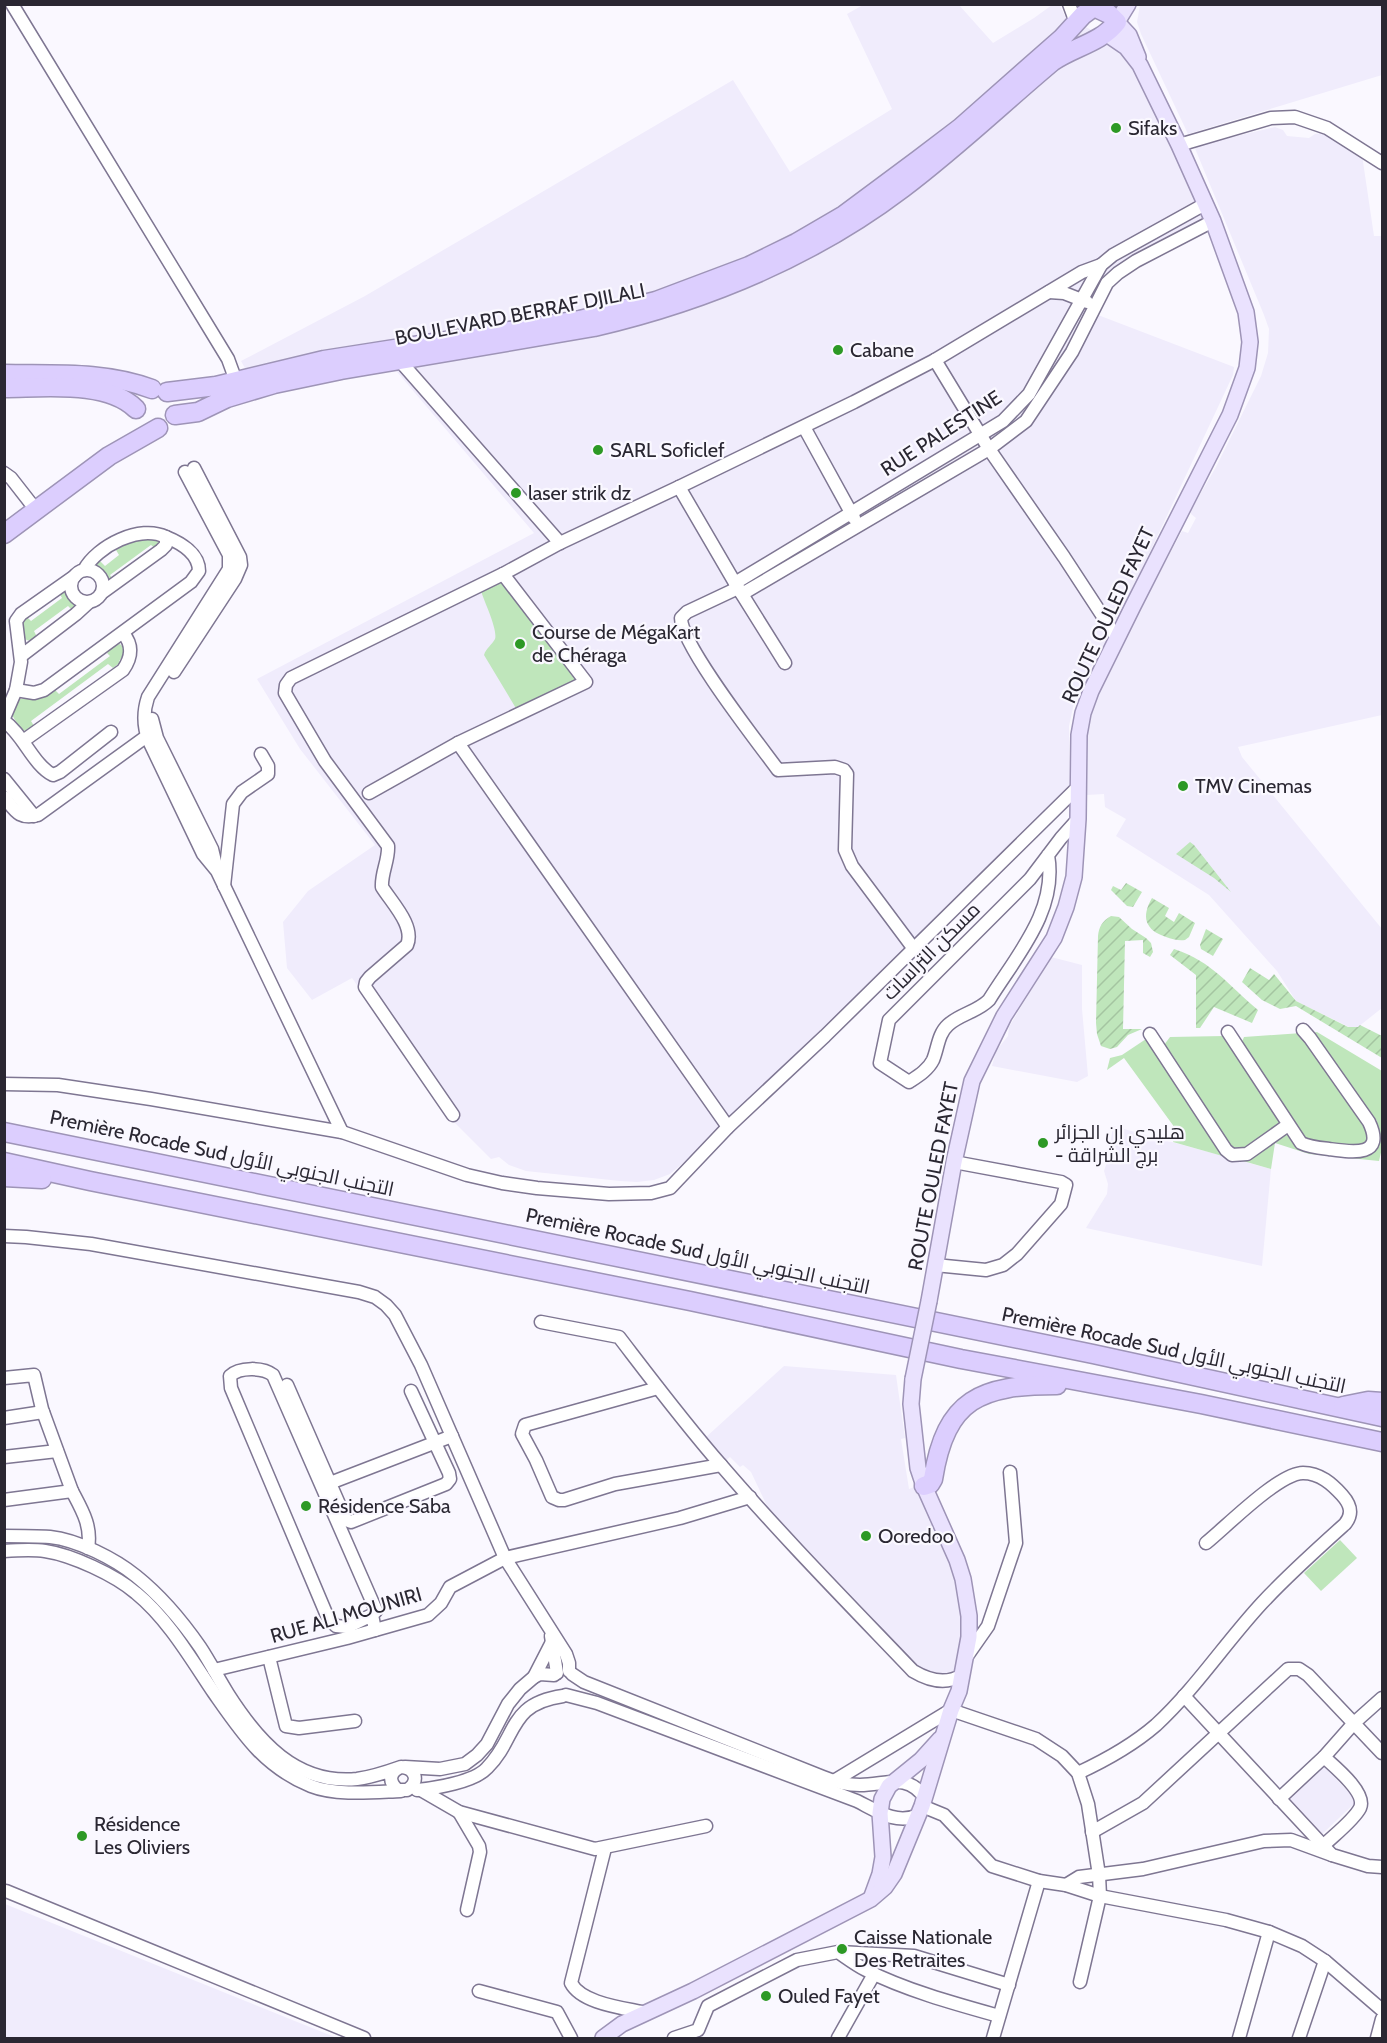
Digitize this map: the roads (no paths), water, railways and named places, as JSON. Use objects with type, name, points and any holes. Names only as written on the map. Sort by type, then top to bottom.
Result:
[{"type":"highway","name":"BOULEVARD BERRAF DJILALI","points":[[160,390],[204,388],[324,360],[580,320],[656,301],[749,266],[796,243],[844,215],[903,172],[968,120],[1062,38],[1093,6]]},
{"type":"highway","points":[[1093,6],[1109,14],[1112,28]]},
{"type":"highway","name":"BOULEVARD BERRAF DJILALI","points":[[175,416],[198,412],[227,398],[273,384],[628,319],[711,293],[789,259],[861,218],[943,157],[1052,62],[1112,28]]},
{"type":"highway","points":[[4,374],[91,375],[125,380],[160,390],[174,400],[176,405],[175,416],[169,424],[110,456],[4,534]]},
{"type":"highway","points":[[4,388],[93,389],[112,394],[132,404],[143,423],[159,428]]},
{"type":"highway","points":[[136,409],[139,399],[147,391],[160,390]]},
{"type":"highway","name":"Première Rocade Sud التجنب الجنوبي الأول","points":[[4,1132],[1093,1354],[1383,1418]]},
{"type":"highway","points":[[4,1162],[667,1296],[961,1359],[1201,1404],[1383,1442]]},
{"type":"highway","points":[[4,1177],[90,1181]]},
{"type":"highway","points":[[924,1486],[932,1480],[942,1440],[951,1424],[964,1407],[981,1395],[1014,1386],[1098,1385]]},
{"type":"highway","points":[[1336,1408],[1368,1401],[1383,1402]]},
{"type":"main road","points":[[1112,28],[1128,4]]},
{"type":"main road","name":"ROUTE OULED FAYET","points":[[603,2038],[622,2024],[693,1991],[871,1899],[885,1887],[894,1874],[922,1806],[959,1691],[967,1656],[969,1616],[963,1579],[918,1468],[911,1404],[913,1379],[954,1162],[972,1081],[1004,1016],[1053,938],[1066,907],[1074,877],[1078,819],[1079,735],[1083,713],[1117,638],[1230,415],[1247,368],[1250,342],[1246,312],[1213,221],[1140,65],[1112,28]]},
{"type":"main road","points":[[871,1899],[883,1857],[880,1806],[885,1792],[944,1736]]},
{"type":"street","points":[[12,4],[228,359],[236,381]]},
{"type":"street","points":[[1070,4],[1076,23]]},
{"type":"street","points":[[1179,145],[1271,118],[1295,117],[1327,128],[1383,164]]},
{"type":"street","name":"RUE PALESTINE","points":[[738,588],[851,513],[1003,421],[1029,394],[1101,265],[1113,255],[1205,204]]},
{"type":"street","name":"RUE PALESTINE","points":[[738,588],[859,526],[989,449],[1026,421],[1072,352],[1107,283],[1136,261],[1213,221]]},
{"type":"street","points":[[453,1115],[365,987],[370,977],[407,945],[410,939],[407,926],[382,887],[381,879],[388,846],[325,761],[285,693],[286,685],[291,678],[503,574],[560,543],[804,428],[935,360],[1082,272],[1101,265]]},
{"type":"street","points":[[1048,292],[1064,293],[1095,305]]},
{"type":"street","points":[[935,360],[989,449],[1117,638]]},
{"type":"street","points":[[400,361],[560,543]]},
{"type":"street","points":[[804,428],[859,526]]},
{"type":"street","points":[[217,871],[203,854],[147,736],[144,720],[148,697],[226,575],[231,562],[190,470],[238,550],[241,565],[235,579],[159,695],[153,706],[152,719],[157,738],[212,849],[217,871],[342,1132]]},
{"type":"street","points":[[4,473],[11,478],[36,510]]},
{"type":"street","points":[[680,487],[738,588],[785,663]]},
{"type":"street","points":[[16,690],[34,693],[44,690],[178,593],[198,575],[199,567],[190,552],[178,542],[166,537],[140,533],[123,538],[96,556],[71,584],[72,594],[79,601],[88,603]]},
{"type":"street","points":[[21,656],[88,603],[97,600],[103,592],[161,550],[166,545],[166,537]]},
{"type":"street","points":[[103,592],[103,582],[98,574],[94,571],[79,573],[18,617],[15,625],[21,656],[16,690],[4,720],[11,725],[49,773],[57,775],[111,732]]},
{"type":"street","points":[[369,793],[458,743],[586,682],[503,574]]},
{"type":"street","points":[[738,588],[687,612],[681,618],[686,634],[716,684],[778,770],[835,767],[844,770],[847,774],[845,850],[852,866],[914,949]]},
{"type":"street","points":[[23,741],[123,670],[130,648],[123,633]]},
{"type":"street","points":[[4,797],[18,814],[26,817],[34,816],[147,736]]},
{"type":"street","points":[[458,743],[729,1127]]},
{"type":"street","points":[[224,886],[233,804],[242,792],[268,774],[268,766],[261,754]]},
{"type":"street","points":[[4,779],[34,816]]},
{"type":"street","points":[[4,1084],[33,1083],[81,1089],[342,1132],[467,1175],[502,1183],[537,1188],[633,1194],[651,1193],[670,1188],[729,1127],[825,1036],[1077,788]]},
{"type":"street","name":"مسكن التراسات","points":[[1048,855],[1050,881],[1039,919],[1025,946],[989,1000],[981,1008],[947,1026],[940,1035],[933,1060],[927,1070],[909,1082],[880,1063],[889,1020],[1030,879],[1048,855],[1078,819]]},
{"type":"street","points":[[1228,1032],[1297,1140],[1306,1146],[1361,1152],[1368,1148],[1372,1138],[1372,1128],[1303,1030]]},
{"type":"street","points":[[1150,1034],[1226,1150],[1232,1155],[1247,1154],[1288,1125]]},
{"type":"street","points":[[935,1265],[986,1270],[1003,1265],[1017,1254],[1061,1204],[1066,1190],[1066,1185],[1061,1182],[954,1162]]},
{"type":"street","points":[[4,1236],[91,1244],[359,1292],[375,1297],[386,1305],[403,1328],[505,1558],[551,1637],[563,1673],[576,1680],[575,1688],[565,1695],[538,1702],[526,1710],[516,1721],[496,1757],[477,1776],[421,1790],[335,1791],[314,1787],[274,1766],[256,1750],[239,1730],[189,1655],[160,1617],[136,1592],[81,1562],[57,1554],[46,1551],[4,1551]]},
{"type":"street","points":[[541,1322],[619,1337],[721,1465],[913,1671],[933,1680],[956,1679],[962,1675]]},
{"type":"street","points":[[241,1369],[268,1371],[273,1375],[375,1608],[376,1611],[372,1615],[347,1627],[336,1626],[328,1618],[231,1388],[230,1376],[235,1371],[241,1369]]},
{"type":"street","points":[[4,1378],[34,1375],[43,1412],[72,1491],[89,1528],[88,1548]]},
{"type":"street","points":[[287,1385],[346,1520],[354,1521],[448,1482],[449,1473],[411,1391]]},
{"type":"street","points":[[658,1388],[525,1425],[522,1434],[552,1497],[564,1500],[615,1484],[721,1465]]},
{"type":"street","points":[[4,1418],[43,1412]]},
{"type":"street","points":[[330,1483],[452,1436]]},
{"type":"street","points":[[4,1457],[57,1450]]},
{"type":"street","points":[[967,1656],[988,1626],[1016,1543],[1010,1472]]},
{"type":"street","points":[[1078,1773],[1114,1755],[1155,1726],[1184,1696],[1289,1574],[1345,1524],[1350,1517],[1350,1508],[1347,1500],[1320,1476],[1311,1473],[1294,1474],[1278,1482],[1206,1543]]},
{"type":"street","points":[[4,1500],[72,1491]]},
{"type":"street","name":"RUE ALI MOUNIRI","points":[[214,1670],[428,1616],[441,1604],[450,1587],[505,1558],[680,1518],[750,1497]]},
{"type":"street","points":[[4,1536],[52,1537],[88,1548],[135,1575],[156,1593],[184,1625],[250,1726],[267,1746],[304,1771],[323,1777],[358,1779],[402,1767],[440,1769],[465,1764],[487,1744],[508,1704],[534,1677],[540,1674],[563,1673],[834,1781],[859,1785],[895,1782],[909,1784],[916,1787],[922,1806]]},
{"type":"street","points":[[372,1615],[375,1630]]},
{"type":"street","points":[[534,1677],[551,1637]]},
{"type":"street","points":[[269,1657],[286,1726],[299,1728],[355,1721]]},
{"type":"street","points":[[1092,1832],[1143,1803],[1284,1671],[1294,1668],[1308,1675],[1383,1753]]},
{"type":"street","points":[[563,1673],[552,1682],[554,1690],[565,1695],[597,1703],[895,1819],[903,1820],[922,1806]]},
{"type":"street","points":[[1184,1696],[1328,1850]]},
{"type":"street","points":[[1279,1799],[1324,1756],[1354,1723],[1383,1698]]},
{"type":"street","points":[[834,1781],[951,1710],[1036,1739],[1062,1756],[1078,1773],[1088,1804],[1100,1875],[1101,1896],[1080,1982]]},
{"type":"street","points":[[1324,1756],[1359,1793],[1362,1801],[1357,1813],[1328,1850]]},
{"type":"street","points":[[402,1767],[411,1770],[415,1777],[413,1785],[404,1791],[394,1787],[391,1780],[393,1772],[402,1767]]},
{"type":"street","points":[[421,1790],[459,1812],[595,1849],[706,1826]]},
{"type":"street","points":[[922,1806],[944,1815],[992,1866],[1039,1881],[1066,1885],[1101,1896],[1227,1920],[1269,1932],[1302,1946],[1325,1961],[1383,2010]]},
{"type":"street","points":[[459,1812],[479,1846],[480,1852],[467,1910]]},
{"type":"street","points":[[1066,1885],[1079,1877],[1143,1869],[1264,1841],[1291,1840],[1328,1850],[1368,1866],[1383,1867]]},
{"type":"street","points":[[605,1848],[571,1983],[574,1988],[592,2000],[646,2013]]},
{"type":"street","points":[[993,2038],[1039,1881]]},
{"type":"street","points":[[6,1891],[364,2038]]},
{"type":"street","points":[[1239,2038],[1269,1932]]},
{"type":"street","points":[[674,2038],[698,2030],[708,2006],[797,1960],[838,1952],[914,1956],[1009,1985]]},
{"type":"street","points":[[838,1952],[874,1974],[999,2016]]},
{"type":"street","points":[[1299,2038],[1325,1961]]},
{"type":"street","points":[[838,2038],[874,1974]]},
{"type":"street","points":[[479,1991],[557,2012],[571,2038]]},
{"type":"street","points":[[1377,2038],[1383,2019]]},
{"type":"place","name":"Sifaks","points":[[1116,128]]},
{"type":"place","name":"Cabane","points":[[838,350]]},
{"type":"place","name":"SARL Soficlef","points":[[598,450]]},
{"type":"place","name":"laser strik dz","points":[[516,493]]},
{"type":"place","name":"Course de MégaKart de Chéraga","points":[[520,644]]},
{"type":"place","name":"TMV Cinemas","points":[[1183,786]]},
{"type":"place","name":"هليدي إن الجزائر - برج الشراقة","points":[[1043,1143]]},
{"type":"place","name":"Résidence Saba","points":[[306,1506]]},
{"type":"place","name":"Ooredoo","points":[[866,1536]]},
{"type":"place","name":"Résidence Les Oliviers","points":[[82,1836]]},
{"type":"place","name":"Caisse Nationale Des Retraites","points":[[842,1949]]},
{"type":"place","name":"Ouled Fayet","points":[[766,1996]]}]
